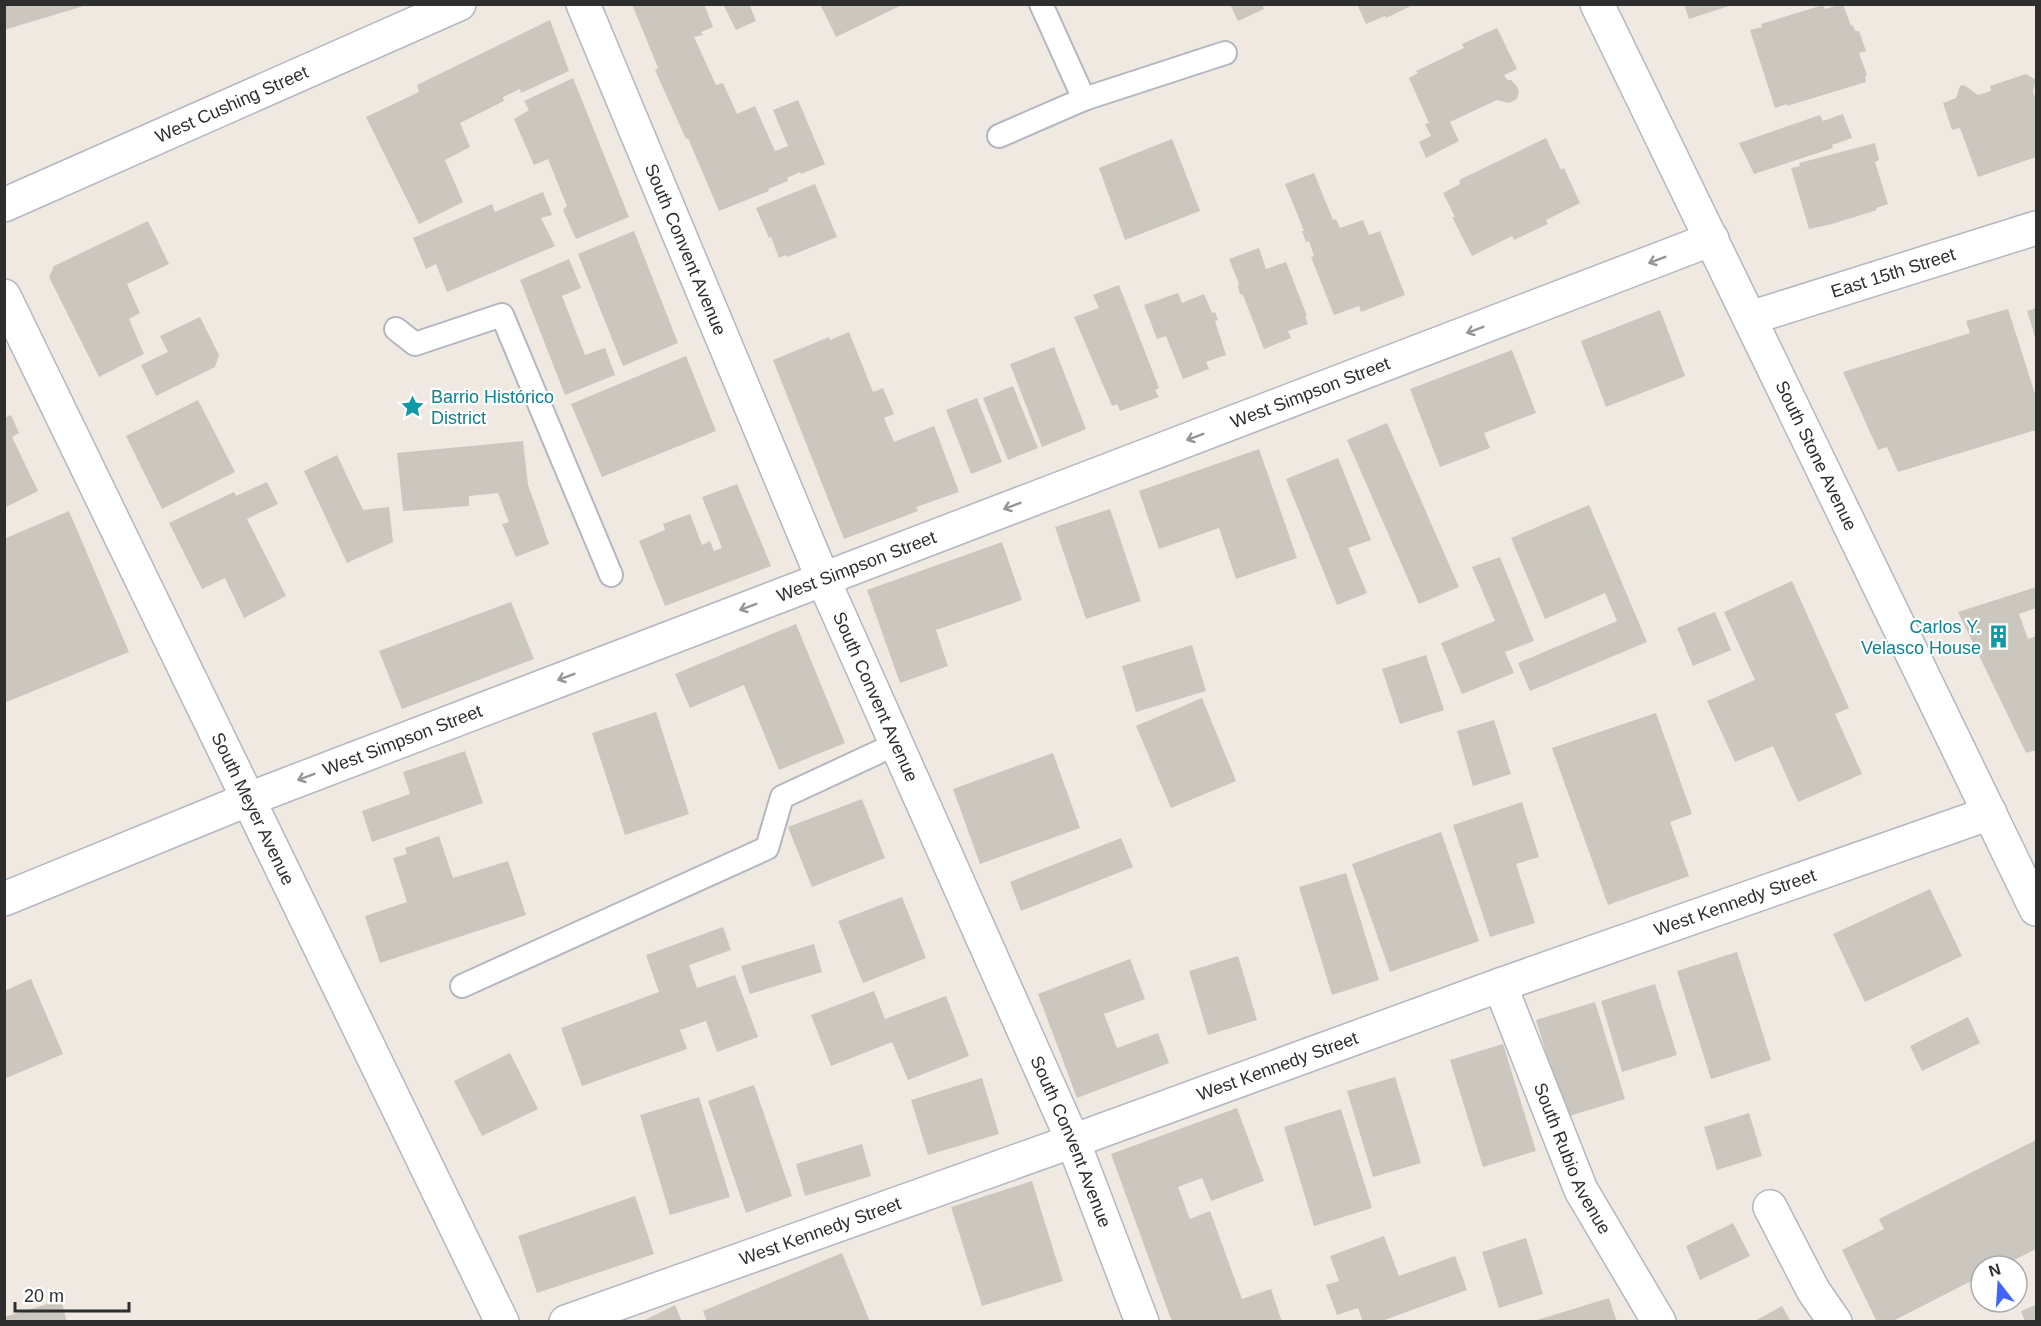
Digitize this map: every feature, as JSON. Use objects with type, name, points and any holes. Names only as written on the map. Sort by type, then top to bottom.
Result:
[{"type":"street","name":"South Convent Avenue","points":[[583,4],[823,579],[1073,1141],[1142,1322]]},
{"type":"street","name":"South Stone Avenue","points":[[1597,4],[2037,909]]},
{"type":"street","name":"West Cushing Street","points":[[4,205],[450,7]]},
{"type":"street","name":"East 15th Street","points":[[1750,318],[2037,228]]},
{"type":"street","name":"West Simpson Street","points":[[4,899],[249,799],[1712,239]]},
{"type":"street","name":"South Meyer Avenue","points":[[4,296],[502,1322]]},
{"type":"street","name":"West Kennedy Street","points":[[566,1322],[1073,1141],[1500,985],[1990,813]]},
{"type":"street","name":"South Rubio Avenue","points":[[1500,985],[1581,1190],[1659,1322]]},
{"type":"street","points":[[1770,1207],[1813,1290],[1835,1322]]},
{"type":"lane","points":[[1041,4],[1084,99]]},
{"type":"lane","points":[[999,136],[1084,99],[1225,53]]},
{"type":"lane","points":[[396,328],[415,344],[502,315],[611,574]]},
{"type":"lane","points":[[462,986],[767,848],[782,797],[896,744]]},
{"type":"building","points":[[4,4],[87,4],[87,5],[4,30]]},
{"type":"building","points":[[632,4],[704,4],[713,27],[701,32],[703,35],[694,37],[716,85],[723,83],[737,114],[755,106],[775,151],[788,146],[773,110],[798,100],[825,164],[801,174],[800,172],[787,178],[788,181],[768,189],[769,191],[719,211],[688,138],[686,139],[655,70],[658,68]]},
{"type":"building","points":[[723,4],[749,4],[756,21],[736,30]]},
{"type":"building","points":[[820,4],[904,4],[836,37]]},
{"type":"building","points":[[1230,4],[1262,4],[1264,9],[1238,21]]},
{"type":"building","points":[[1357,4],[1415,4],[1386,18],[1385,16],[1366,24]]},
{"type":"building","points":[[1684,4],[1732,4],[1732,5],[1689,19]]},
{"type":"building","points":[[1843,4],[1851,26],[1853,25],[1855,31],[1859,31],[1866,51],[1859,53],[1867,75],[1865,76],[1866,82],[1775,108],[1750,30],[1762,27],[1761,24],[1823,5],[1825,9]]},
{"type":"building","points":[[550,20],[569,71],[521,93],[520,89],[503,97],[504,101],[460,123],[470,147],[445,160],[463,202],[419,224],[366,117],[419,92],[417,85]]},
{"type":"building","points":[[1497,28],[1517,69],[1504,75],[1507,80],[1511,80],[1516,85],[1519,91],[1517,99],[1509,103],[1497,100],[1450,122],[1459,141],[1426,158],[1419,142],[1431,136],[1425,124],[1429,123],[1409,78],[1418,73],[1416,71],[1464,48],[1462,44]]},
{"type":"building","points":[[2026,74],[2036,80],[2033,91],[2036,97],[2036,157],[1978,177],[1960,128],[1952,130],[1943,103],[1956,98],[1960,86],[1964,85],[1978,95],[1991,91],[1990,86]]},
{"type":"building","points":[[573,78],[629,217],[576,239],[563,210],[567,206],[548,159],[534,165],[514,119],[529,110],[524,101]]},
{"type":"building","points":[[1843,114],[1852,138],[1832,145],[1833,148],[1754,174],[1739,143],[1820,115],[1823,121]]},
{"type":"building","points":[[1546,138],[1561,170],[1564,168],[1580,203],[1546,220],[1548,224],[1514,240],[1512,236],[1472,256],[1452,217],[1455,217],[1443,193],[1460,184],[1459,180]]},
{"type":"building","points":[[1172,139],[1200,211],[1125,240],[1099,168]]},
{"type":"building","points":[[1875,143],[1879,160],[1875,162],[1888,204],[1876,208],[1877,210],[1809,229],[1791,168],[1800,166],[1799,163]]},
{"type":"building","points":[[1314,173],[1333,220],[1336,219],[1340,228],[1363,220],[1369,235],[1380,231],[1405,295],[1361,312],[1359,306],[1334,315],[1311,257],[1314,256],[1309,241],[1306,242],[1302,231],[1304,231],[1285,184]]},
{"type":"building","points":[[815,184],[837,237],[779,258],[756,208]]},
{"type":"building","points":[[543,192],[552,215],[541,218],[555,246],[447,292],[436,264],[426,269],[413,238],[492,204],[495,212]]},
{"type":"building","points":[[148,221],[169,264],[127,284],[140,313],[129,319],[144,354],[99,377],[49,277],[54,266]]},
{"type":"building","points":[[634,231],[678,343],[623,366],[578,254]]},
{"type":"building","points":[[1259,248],[1266,269],[1286,262],[1308,324],[1288,331],[1291,338],[1264,349],[1243,295],[1240,294],[1239,284],[1229,259]]},
{"type":"building","points":[[569,259],[581,288],[562,296],[585,355],[605,348],[615,375],[565,395],[520,280]]},
{"type":"building","points":[[1119,285],[1159,388],[1155,390],[1159,397],[1120,411],[1117,404],[1112,406],[1074,317],[1099,308],[1093,295]]},
{"type":"building","points":[[1178,293],[1182,303],[1204,294],[1212,313],[1215,312],[1218,320],[1215,321],[1226,355],[1206,362],[1209,369],[1183,379],[1166,336],[1157,339],[1144,305]]},
{"type":"building","points":[[2036,308],[2036,340],[2027,311]]},
{"type":"building","points":[[2008,309],[2036,397],[2036,430],[1898,472],[1887,447],[1878,450],[1843,372],[1970,333],[1966,321]]},
{"type":"building","points":[[1660,310],[1685,376],[1606,407],[1581,341]]},
{"type":"building","points":[[200,317],[219,355],[215,367],[156,396],[141,365],[168,352],[160,336]]},
{"type":"building","points":[[849,332],[873,392],[883,388],[894,414],[884,418],[894,442],[934,426],[959,492],[916,507],[918,511],[844,539],[773,360],[829,337],[830,340]]},
{"type":"building","points":[[1054,347],[1086,429],[1042,447],[1010,364]]},
{"type":"building","points":[[1512,350],[1536,413],[1484,433],[1490,448],[1440,467],[1410,389]]},
{"type":"building","points":[[686,356],[716,431],[602,477],[571,404]]},
{"type":"building","points":[[1013,386],[1038,448],[1008,460],[983,398]]},
{"type":"building","points":[[977,398],[1002,462],[971,474],[946,410]]},
{"type":"building","points":[[198,400],[235,472],[162,509],[126,436]]},
{"type":"building","points":[[11,415],[19,433],[12,437],[38,491],[4,508],[4,418]]},
{"type":"building","points":[[1387,423],[1459,587],[1419,604],[1347,440]]},
{"type":"building","points":[[523,441],[528,485],[549,544],[516,557],[502,524],[509,522],[498,493],[469,496],[469,506],[403,511],[397,453]]},
{"type":"building","points":[[1259,449],[1297,558],[1236,579],[1219,528],[1159,549],[1139,491]]},
{"type":"building","points":[[337,455],[363,510],[389,507],[393,542],[347,563],[304,471]]},
{"type":"building","points":[[1338,458],[1371,540],[1348,548],[1367,593],[1337,605],[1286,479]]},
{"type":"building","points":[[267,482],[278,504],[247,519],[286,596],[244,618],[225,578],[202,589],[169,523],[234,492],[236,496]]},
{"type":"building","points":[[737,484],[771,566],[665,606],[639,541],[665,530],[663,524],[690,514],[702,545],[710,541],[714,551],[722,548],[702,497]]},
{"type":"building","points":[[1589,505],[1647,642],[1530,691],[1518,663],[1617,621],[1605,593],[1545,619],[1511,538]]},
{"type":"building","points":[[1110,509],[1141,601],[1086,619],[1055,527]]},
{"type":"building","points":[[69,511],[129,652],[4,703],[4,539]]},
{"type":"building","points":[[1002,542],[1022,600],[936,630],[948,666],[900,683],[867,590]]},
{"type":"building","points":[[1500,557],[1534,641],[1505,652],[1514,673],[1462,694],[1441,643],[1495,621],[1472,567]]},
{"type":"building","points":[[1792,581],[1849,708],[1835,714],[1862,774],[1798,802],[1773,746],[1735,762],[1707,701],[1755,680],[1724,612]]},
{"type":"building","name":"Carlos Y. Velasco House","points":[[2036,587],[2036,608],[2019,614],[2028,639],[2036,636],[2036,750],[2026,753],[1958,612]]},
{"type":"building","points":[[511,602],[534,659],[402,709],[379,651]]},
{"type":"building","points":[[1715,612],[1731,650],[1693,666],[1677,628]]},
{"type":"building","points":[[796,624],[845,743],[779,770],[744,685],[690,708],[675,674]]},
{"type":"building","points":[[1192,645],[1206,691],[1136,712],[1122,666]]},
{"type":"building","points":[[1426,655],[1444,710],[1400,724],[1382,669]]},
{"type":"building","points":[[1202,698],[1236,781],[1171,808],[1136,726]]},
{"type":"building","points":[[656,712],[689,814],[625,835],[592,733]]},
{"type":"building","points":[[1656,713],[1692,814],[1670,822],[1689,876],[1608,905],[1552,748]]},
{"type":"building","points":[[1494,720],[1511,774],[1473,786],[1457,731]]},
{"type":"building","points":[[465,751],[483,803],[372,842],[362,811],[410,794],[403,772]]},
{"type":"building","points":[[1053,753],[1080,828],[980,864],[953,789]]},
{"type":"building","points":[[862,799],[885,858],[812,887],[788,827]]},
{"type":"building","points":[[1522,802],[1539,857],[1516,864],[1535,923],[1490,937],[1453,825]]},
{"type":"building","points":[[1441,832],[1479,941],[1390,972],[1352,864]]},
{"type":"building","points":[[439,836],[453,878],[508,861],[526,915],[380,963],[365,916],[407,902],[393,858],[407,854],[405,848]]},
{"type":"building","points":[[1121,838],[1133,867],[1021,911],[1010,882]]},
{"type":"building","points":[[1346,873],[1379,980],[1332,995],[1299,887]]},
{"type":"building","points":[[1930,889],[1962,956],[1865,1002],[1833,934]]},
{"type":"building","points":[[902,897],[926,958],[863,983],[838,921]]},
{"type":"building","points":[[723,927],[731,950],[689,965],[697,988],[735,975],[758,1037],[717,1052],[706,1021],[680,1030],[687,1049],[582,1086],[561,1028],[659,992],[646,955]]},
{"type":"building","points":[[814,944],[822,972],[750,994],[741,966]]},
{"type":"building","points":[[1737,952],[1771,1060],[1711,1079],[1677,971]]},
{"type":"building","points":[[1238,956],[1257,1020],[1208,1035],[1189,971]]},
{"type":"building","points":[[1130,959],[1145,999],[1104,1014],[1117,1048],[1158,1033],[1169,1063],[1077,1098],[1038,994]]},
{"type":"building","points":[[31,979],[63,1054],[4,1079],[4,991]]},
{"type":"building","points":[[1655,984],[1677,1055],[1622,1072],[1601,1001]]},
{"type":"building","points":[[874,991],[885,1019],[946,996],[969,1056],[908,1080],[892,1042],[831,1066],[811,1015]]},
{"type":"building","points":[[1595,1002],[1625,1099],[1566,1117],[1536,1020]]},
{"type":"building","points":[[1968,1017],[1980,1043],[1922,1071],[1910,1046]]},
{"type":"building","points":[[1503,1044],[1536,1151],[1483,1167],[1450,1060]]},
{"type":"building","points":[[510,1053],[538,1109],[482,1136],[454,1081]]},
{"type":"building","points":[[1395,1077],[1421,1163],[1373,1177],[1347,1091]]},
{"type":"building","points":[[982,1078],[999,1134],[928,1155],[911,1100]]},
{"type":"building","points":[[754,1085],[792,1196],[746,1213],[708,1101]]},
{"type":"building","points":[[699,1097],[730,1197],[670,1215],[640,1115]]},
{"type":"building","points":[[1237,1108],[1264,1181],[1211,1201],[1202,1178],[1178,1187],[1190,1219],[1210,1211],[1242,1299],[1271,1289],[1282,1322],[1172,1322],[1111,1154]]},
{"type":"building","points":[[1341,1109],[1372,1208],[1314,1226],[1284,1127]]},
{"type":"building","points":[[1749,1113],[1762,1156],[1717,1170],[1704,1127]]},
{"type":"building","points":[[2036,1140],[2036,1249],[2026,1254],[1969,1254],[1969,1282],[1891,1322],[1877,1322],[1842,1250],[1884,1229],[1879,1219]]},
{"type":"building","points":[[862,1144],[871,1176],[805,1196],[796,1164]]},
{"type":"building","points":[[1032,1181],[1063,1281],[982,1306],[951,1207]]},
{"type":"building","points":[[635,1196],[654,1254],[537,1293],[518,1236]]},
{"type":"building","points":[[1733,1223],[1750,1256],[1700,1280],[1686,1246]]},
{"type":"building","points":[[1384,1236],[1399,1276],[1455,1256],[1467,1290],[1379,1322],[1363,1322],[1358,1308],[1337,1315],[1326,1285],[1339,1281],[1330,1256]]},
{"type":"building","points":[[1526,1238],[1543,1294],[1499,1308],[1482,1252]]},
{"type":"building","points":[[842,1253],[870,1322],[707,1322],[703,1311]]},
{"type":"building","points":[[1609,1298],[1617,1322],[1534,1322],[1534,1321]]},
{"type":"building","points":[[61,1300],[67,1322],[4,1322],[4,1317]]},
{"type":"building","points":[[675,1305],[682,1322],[641,1322]]},
{"type":"building","points":[[2036,1305],[2036,1322],[2025,1322],[2022,1314],[2029,1314],[2029,1308]]},
{"type":"building","points":[[1782,1306],[1791,1322],[1753,1322]]},
{"type":"place","name":"Barrio Histórico District","points":[[413,407]]},
{"type":"place","name":"Carlos Y. Velasco House","points":[[1999,637]]}]
